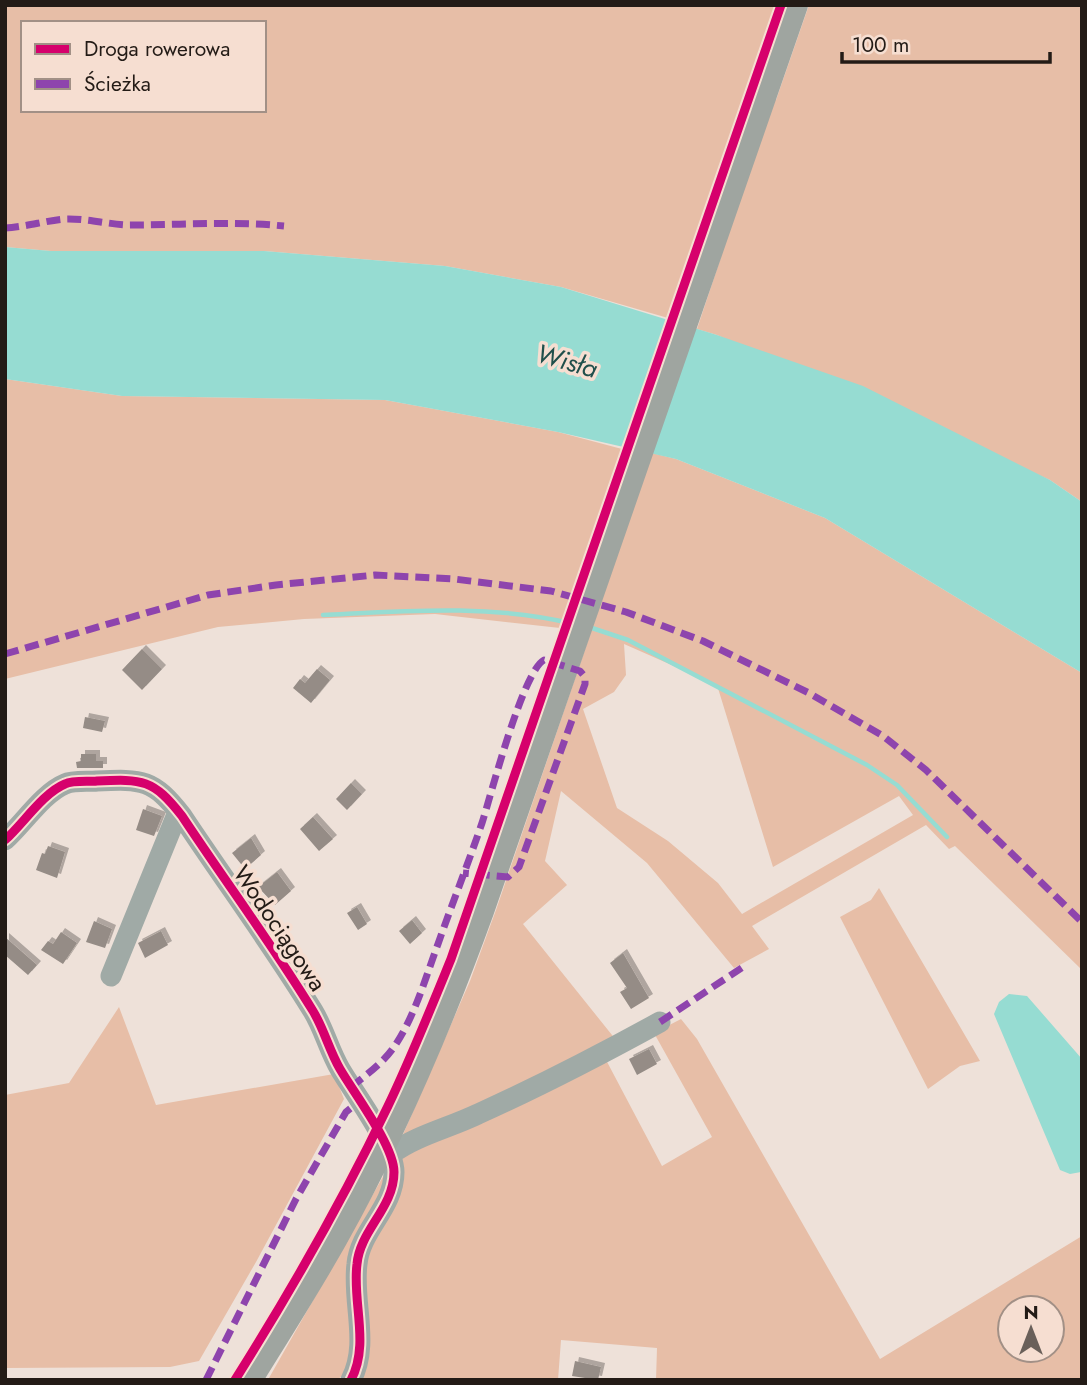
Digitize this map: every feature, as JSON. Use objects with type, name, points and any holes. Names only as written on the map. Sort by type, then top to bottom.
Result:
[{"type":"main road","points":[[254,1371],[316,1270],[355,1199],[400,1108],[461,964],[795,5]]},
{"type":"street","name":"Wodociągowa","points":[[5,840],[49,795],[66,783],[125,780],[144,783],[162,792],[313,1012],[337,1064],[391,1154]]},
{"type":"street","points":[[111,976],[141,909],[178,812]]},
{"type":"street","points":[[351,1380],[360,1350],[357,1261],[366,1237],[387,1203],[394,1172],[391,1154],[405,1144],[475,1116],[580,1066],[660,1022]]},
{"type":"shaded area","points":[[5,5],[776,5],[745,95],[776,100],[809,5],[1082,5],[1082,502],[1050,480],[717,335],[697,329],[721,257],[690,254],[668,318],[561,287],[445,266],[264,251],[51,251],[5,247]]},
{"type":"shaded area","points":[[5,379],[122,396],[385,400],[558,432],[622,449],[560,628],[435,614],[304,619],[218,627],[5,679]]},
{"type":"shaded area","points":[[652,453],[676,459],[825,518],[1082,673],[1082,970],[955,846],[949,849],[926,825],[752,926],[769,949],[734,968],[647,863],[561,791],[545,861],[567,885],[523,924],[616,1040],[401,1139],[470,981]],"holes":[[[624,644],[717,685],[773,867],[899,796],[913,815],[742,914],[718,883],[668,841],[617,808],[583,709],[614,692],[626,675]]]},
{"type":"shaded area","points":[[879,888],[980,1061],[960,1066],[928,1089],[840,917],[871,900]]},
{"type":"shaded area","points":[[119,1007],[156,1105],[334,1074],[344,1099],[199,1361],[170,1367],[5,1368],[5,1095],[69,1083]]},
{"type":"shaded area","points":[[681,1019],[697,1039],[880,1359],[1082,1236],[1082,1380],[656,1380],[657,1348],[561,1340],[558,1380],[361,1380],[364,1256],[402,1151],[605,1058],[662,1166],[712,1137],[654,1033]]},
{"type":"shaded area","points":[[389,1166],[384,1197],[362,1235],[349,1372],[336,1380],[269,1378]]},
{"type":"water","name":"Wisła","points":[[5,247],[51,251],[264,251],[445,266],[561,287],[717,335],[863,386],[1050,480],[1082,502],[1082,673],[825,518],[676,459],[558,432],[385,400],[122,396],[5,379]]},
{"type":"water","points":[[1009,994],[1027,996],[1082,1059],[1081,1172],[1070,1174],[1060,1170],[994,1014],[999,1002]]},
{"type":"pier","points":[[668,317],[695,325],[650,456],[622,450]]},
{"type":"building","points":[[142,649],[162,669],[142,690],[122,670]]},
{"type":"building","points":[[317,669],[330,680],[311,703],[293,688],[300,679],[305,683]]},
{"type":"building","points":[[85,717],[105,721],[102,732],[83,728]]},
{"type":"building","points":[[81,754],[96,754],[96,761],[103,761],[103,768],[77,768],[76,762],[81,761]]},
{"type":"building","points":[[351,783],[362,794],[347,810],[336,799]]},
{"type":"building","points":[[143,809],[162,816],[154,836],[136,830]]},
{"type":"building","points":[[313,817],[333,839],[319,851],[300,829]]},
{"type":"building","points":[[251,838],[261,855],[245,869],[232,853]]},
{"type":"building","points":[[48,846],[65,852],[57,878],[36,870],[42,853],[45,854]]},
{"type":"building","points":[[277,872],[291,891],[275,905],[258,887]]},
{"type":"building","points":[[357,907],[367,924],[358,930],[347,913]]},
{"type":"building","points":[[412,920],[422,933],[410,944],[399,931]]},
{"type":"building","points":[[94,921],[112,929],[105,948],[86,942]]},
{"type":"building","points":[[161,931],[168,945],[145,958],[138,943]]},
{"type":"building","points":[[61,932],[77,943],[63,964],[41,950],[48,941],[53,944]]},
{"type":"building","points":[[5,937],[37,965],[28,975],[5,955]]},
{"type":"building","points":[[623,953],[649,998],[631,1009],[620,992],[627,988],[610,963]]},
{"type":"building","points":[[649,1049],[657,1064],[637,1075],[629,1059]]},
{"type":"building","points":[[575,1361],[601,1367],[598,1380],[572,1376]]},
{"type":"waterway","points":[[323,615],[478,611],[570,623]]},
{"type":"waterway","points":[[589,627],[628,640],[867,765],[897,785],[947,837]]},
{"type":"marked path","points":[[5,228],[72,219],[128,225],[226,223],[284,226]]},
{"type":"marked path","points":[[5,654],[208,595],[276,585],[375,575],[454,579],[551,591],[626,612],[703,641],[809,693],[883,736],[926,770],[1082,922]]},
{"type":"marked path","points":[[351,1087],[390,1053],[414,1010],[454,899],[460,884],[466,869],[482,823],[518,709],[536,669],[544,660],[580,671],[585,677],[585,684],[519,867],[508,877],[463,873]]},
{"type":"marked path","points":[[660,1022],[743,967]]},
{"type":"marked path","points":[[206,1380],[296,1199],[346,1112],[360,1101]]},
{"type":"cycle path","points":[[235,1380],[296,1279],[353,1176],[405,1070],[451,959],[781,5]]},
{"type":"cycle path","points":[[5,840],[41,801],[68,783],[126,780],[146,784],[163,795],[182,816],[297,986],[317,1018],[340,1069],[381,1134],[394,1172],[389,1197],[359,1252],[356,1278],[360,1337],[357,1366],[351,1380]]}]
